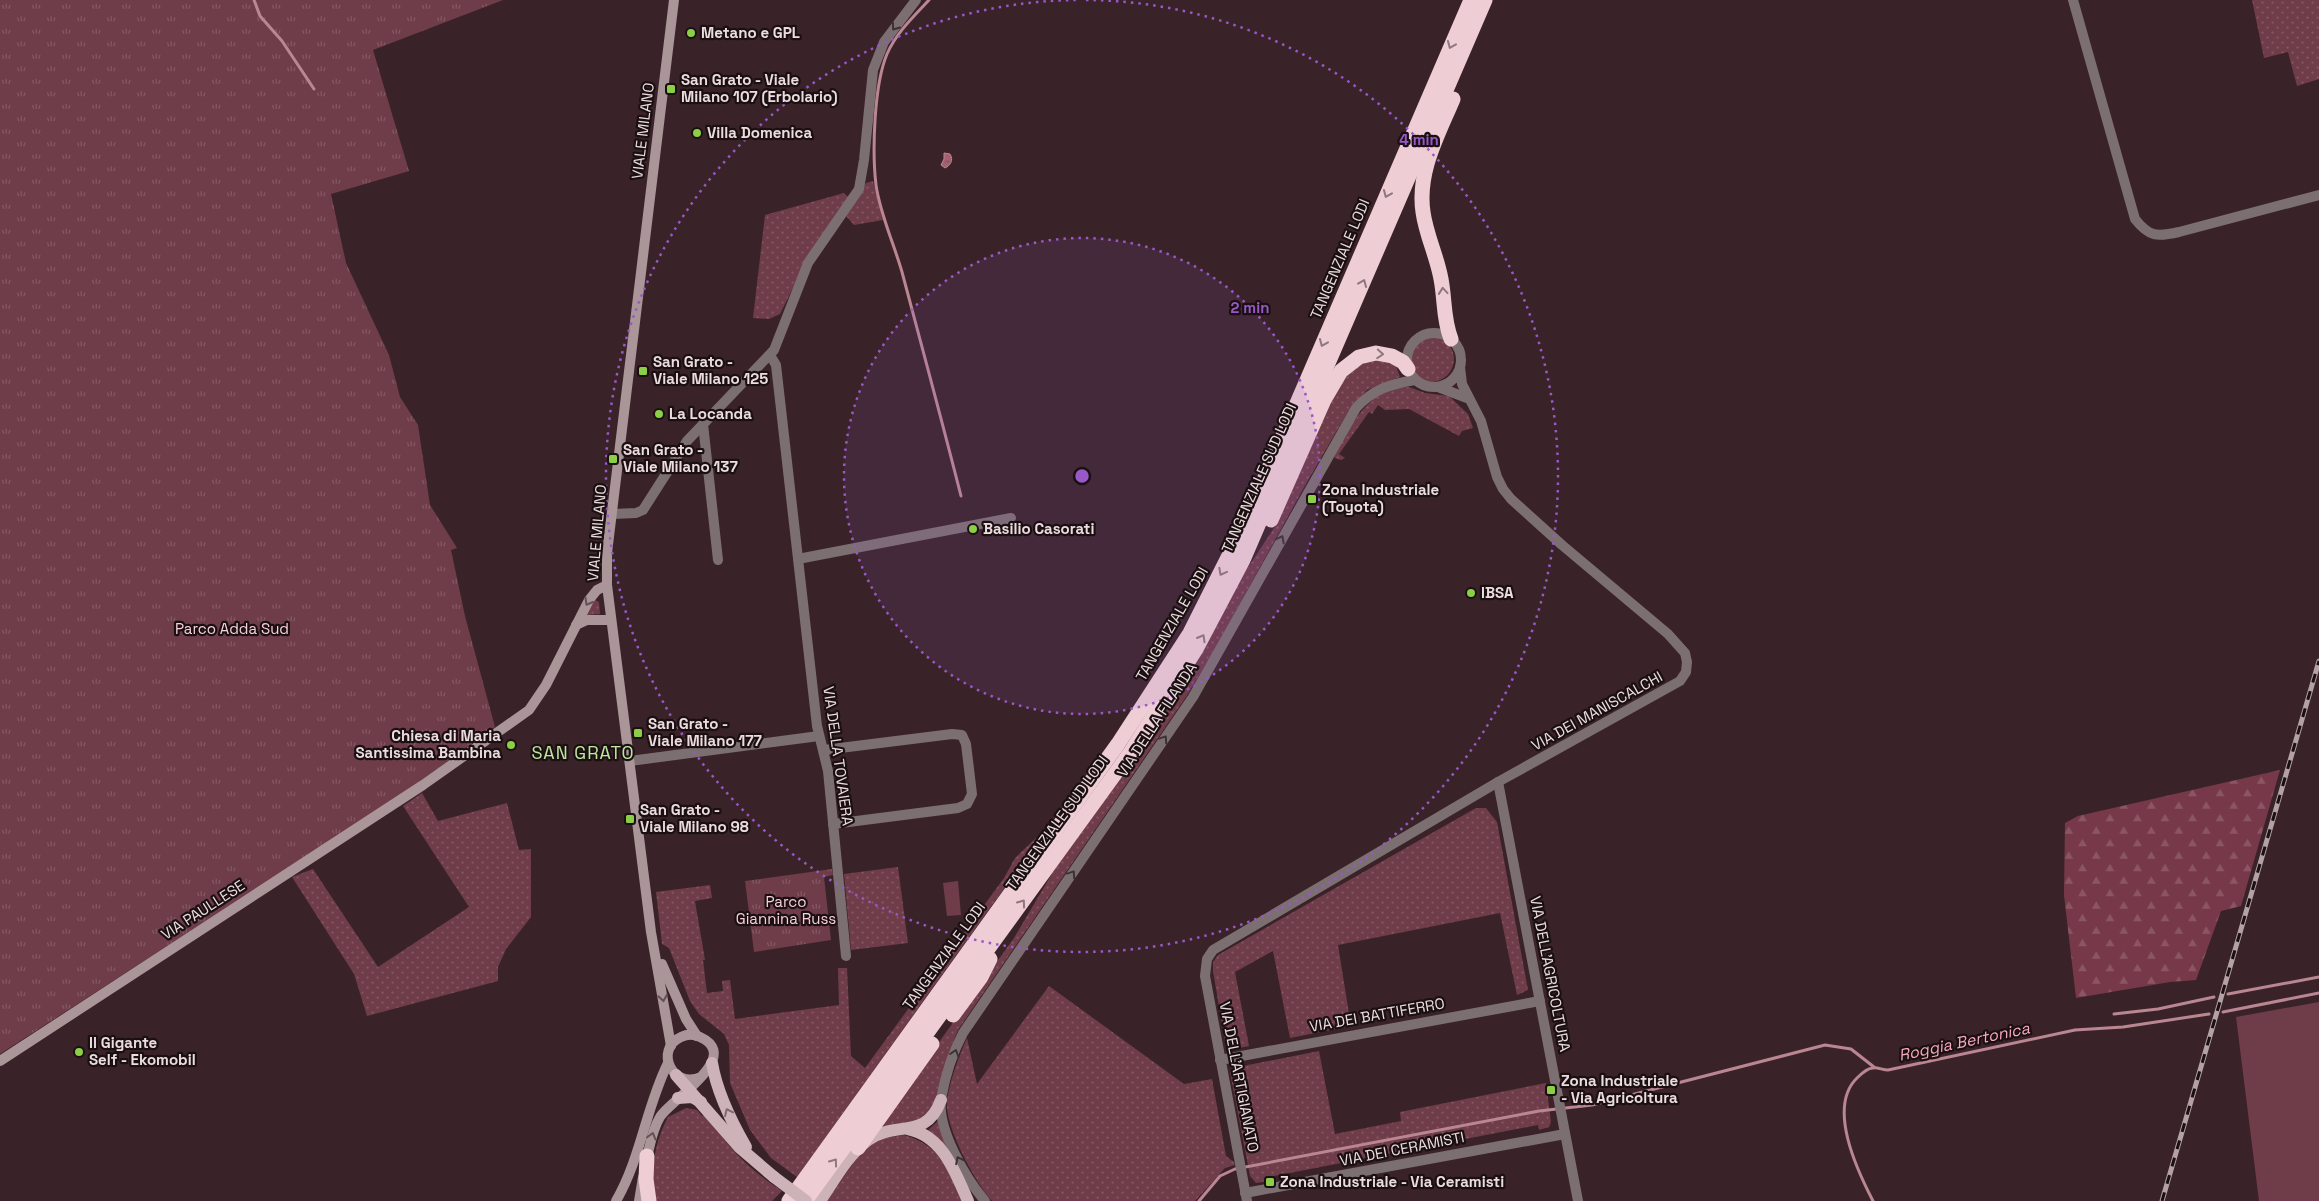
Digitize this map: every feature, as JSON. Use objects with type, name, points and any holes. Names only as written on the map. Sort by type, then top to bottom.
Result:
[{"type":"highway","name":"TANGENZIALE LODI","points":[[789,1201],[1118,744],[1190,633],[1245,524],[1471,0]]},
{"type":"highway","name":"TANGENZIALE SUD LODI","points":[[805,1201],[1001,932],[1155,714],[1208,628],[1243,560],[1485,0]]},
{"type":"highway","points":[[1451,339],[1445,322],[1441,277],[1423,213],[1423,180],[1430,153],[1468,63],[1478,14]]},
{"type":"highway","points":[[1243,560],[1258,543],[1273,518],[1324,400],[1341,371],[1359,357],[1376,353],[1392,356],[1403,362],[1412,375]]},
{"type":"highway","points":[[858,1148],[981,977],[999,944],[1001,932]]},
{"type":"highway","points":[[647,1156],[646,1179],[649,1201]]},
{"type":"main road","points":[[712,1064],[717,1084],[729,1114],[748,1150],[763,1168]]},
{"type":"main road","points":[[676,1075],[690,1088],[728,1136],[763,1168],[805,1201]]},
{"type":"main road","points":[[678,1098],[692,1097],[701,1102]]},
{"type":"main road","points":[[820,1201],[858,1148],[876,1135],[924,1124],[933,1117],[941,1100]]},
{"type":"main road","points":[[906,1128],[918,1131],[939,1146],[953,1167],[968,1201]]},
{"type":"street","name":"VIALE MILANO","points":[[655,950],[611,620],[607,585],[607,553],[674,0]]},
{"type":"street","points":[[613,514],[636,513],[643,510],[687,441],[770,355],[808,263],[858,189],[864,160],[871,82],[877,56],[891,31],[916,0]]},
{"type":"street","points":[[2073,0],[2135,219],[2145,231],[2165,235],[2319,195]]},
{"type":"street","points":[[1430,333],[1439,333],[1451,339],[1460,351],[1462,384],[1467,398],[1438,387],[1426,386],[1412,375],[1407,355],[1417,338],[1430,333]]},
{"type":"street","name":"VIA DELLA TOVAIERA","points":[[770,355],[776,365],[819,736],[828,771],[846,956]]},
{"type":"street","points":[[1438,387],[1452,380],[1460,367]]},
{"type":"street","name":"VIA DELLA FILANDA","points":[[941,1100],[955,1052],[963,1033],[1193,697],[1356,408],[1371,394],[1412,375]]},
{"type":"street","name":"VIA DEI MANISCALCHI","points":[[1207,959],[1213,950],[1222,943],[1498,782],[1680,681],[1686,672],[1687,662],[1685,653],[1668,634],[1511,500],[1497,477],[1481,421],[1467,398]]},
{"type":"street","points":[[703,424],[718,560]]},
{"type":"street","points":[[798,559],[1011,518]]},
{"type":"street","name":"VIA PAULLESE","points":[[0,1061],[423,785],[529,710],[546,685],[593,594],[607,585]]},
{"type":"street","points":[[576,625],[587,620],[611,620]]},
{"type":"street","points":[[824,750],[952,734],[962,736],[966,744],[972,794],[967,804],[958,808],[833,824]]},
{"type":"street","points":[[630,761],[819,736]]},
{"type":"street","name":"VIA DELL'AGRICOLTURA","points":[[1498,782],[1578,1201]]},
{"type":"street","points":[[639,1201],[647,1156],[658,1120],[666,1109],[701,1077],[712,1064],[713,1056],[708,1043],[696,1036],[686,1019],[655,950]]},
{"type":"street","points":[[616,1201],[629,1176],[657,1088],[668,1063],[671,1046],[655,950]]},
{"type":"street","name":"VIA DELL'ARTIGIANATO","points":[[1207,959],[1205,976],[1246,1197]]},
{"type":"street","name":"VIA DEI BATTIFERRO","points":[[1220,1060],[1540,1001]]},
{"type":"street","points":[[671,1046],[682,1036],[696,1036]]},
{"type":"street","points":[[668,1063],[676,1075],[690,1080],[701,1077]]},
{"type":"street","points":[[941,1100],[943,1120],[952,1146],[971,1182],[985,1201]]},
{"type":"street","name":"VIA DEI CERAMISTI","points":[[1246,1197],[1565,1134]]},
{"type":"green space","name":"Parco Adda Sud","points":[[0,0],[503,0],[373,50],[409,171],[331,194],[346,263],[389,355],[400,397],[418,425],[430,505],[457,548],[451,550],[465,616],[495,727],[404,793],[0,1054]]},
{"type":"green space","points":[[2252,0],[2319,0],[2319,79],[2297,86],[2288,52],[2264,58]]},
{"type":"green space","points":[[873,181],[883,220],[854,225],[846,216],[866,183]]},
{"type":"green space","points":[[844,193],[848,197],[845,204],[814,246],[780,314],[769,319],[753,318],[765,215]]},
{"type":"green space","points":[[1426,336],[1436,336],[1450,346],[1454,359],[1450,372],[1444,378],[1436,382],[1426,382],[1412,372],[1408,364],[1408,354],[1418,340]]},
{"type":"green space","points":[[1379,358],[1396,366],[1400,377],[1367,390],[1348,412],[1188,694],[958,1030],[950,1049],[936,1100],[923,1119],[903,1124],[882,1126],[880,1124],[1014,938],[1053,872],[1127,769],[1181,689],[1245,572],[1276,525],[1322,418],[1343,378],[1355,366]]},
{"type":"green space","points":[[1409,387],[1425,393],[1449,396],[1468,414],[1473,428],[1462,431],[1459,436],[1409,409],[1385,410],[1378,405],[1372,414],[1369,412],[1339,454],[1345,458],[1341,460],[1335,458],[1334,456],[1347,432],[1362,410],[1382,394],[1394,389]]},
{"type":"green space","points":[[595,600],[599,602],[600,614],[588,615],[584,613]]},
{"type":"green space","points":[[2280,770],[2241,906],[2221,911],[2196,980],[2170,982],[2076,998],[2064,895],[2065,823],[2078,816]]},
{"type":"green space","points":[[422,793],[438,821],[507,803],[519,850],[531,849],[531,917],[506,949],[498,967],[498,981],[367,1016],[354,974],[292,877],[313,869],[378,967],[469,907],[403,806]]},
{"type":"green space","points":[[1476,808],[1486,808],[1497,822],[1528,990],[1517,995],[1500,913],[1338,945],[1351,1026],[1290,1038],[1273,951],[1235,972],[1249,1046],[1229,1050],[1226,1048],[1213,971],[1213,962],[1218,955]]},
{"type":"green space","points":[[1036,838],[1038,841],[797,1177],[771,1158],[750,1130],[730,1083],[729,1045],[724,1034],[699,1014],[690,1001],[669,948],[662,944],[656,892],[710,885],[712,898],[695,901],[705,960],[703,960],[707,993],[723,991],[722,981],[730,980],[735,1019],[839,1005],[838,968],[847,968],[851,1056],[865,1068],[1004,878],[1015,858]]},
{"type":"green space","points":[[898,867],[908,943],[851,950],[844,874]]},
{"type":"green space","name":"Parco Giannina Russ","points":[[832,869],[833,875],[824,877],[831,940],[754,952],[745,881]]},
{"type":"green space","points":[[958,881],[961,915],[947,916],[943,883]]},
{"type":"green space","points":[[1049,986],[1184,1084],[1212,1079],[1226,1156],[1235,1165],[1225,1168],[1195,1201],[992,1201],[977,1181],[955,1138],[947,1111],[948,1092],[958,1060],[967,1038],[977,1084]]},
{"type":"green space","points":[[2319,1002],[2319,1201],[2259,1201],[2236,1017]]},
{"type":"green space","points":[[1319,1051],[1335,1134],[1401,1121],[1400,1112],[1546,1083],[1551,1122],[1549,1127],[1539,1130],[1538,1125],[1274,1176],[1275,1180],[1256,1183],[1250,1176],[1230,1072],[1233,1068]]},
{"type":"green space","points":[[686,1108],[697,1110],[702,1116],[706,1115],[740,1157],[758,1174],[782,1191],[772,1201],[655,1201],[653,1169],[659,1137],[668,1117]]},
{"type":"green space","points":[[938,1121],[947,1145],[946,1146],[927,1131]]},
{"type":"green space","points":[[904,1135],[917,1139],[935,1152],[947,1169],[963,1201],[827,1201],[862,1150],[877,1139]]},
{"type":"water","points":[[944,153],[950,154],[952,158],[950,164],[945,168],[941,165]]},
{"type":"waterway","points":[[254,0],[260,16],[282,41],[314,89]]},
{"type":"waterway","points":[[929,0],[895,39],[887,54],[879,83],[875,118],[875,171],[881,207],[902,272],[961,496]]},
{"type":"waterway","points":[[2228,994],[2319,977]]},
{"type":"waterway","name":"Roggia Bertonica","points":[[2223,1012],[2319,993]]},
{"type":"waterway","points":[[2114,1014],[2158,1009],[2214,997]]},
{"type":"waterway","name":"Roggia Bertonica","points":[[1873,1201],[1853,1156],[1845,1121],[1845,1105],[1848,1090],[1866,1070],[1871,1068],[1888,1070],[2075,1030],[2123,1027],[2209,1014]]},
{"type":"waterway","points":[[1199,1201],[1220,1176],[1235,1169],[1539,1111],[1592,1105],[1825,1045],[1851,1049],[1874,1067]]},
{"type":"railway","points":[[2162,1201],[2319,661]]},
{"type":"place","name":"Metano e GPL","points":[[691,33]]},
{"type":"place","name":"San Grato - Viale Milano 107 (Erbolario)","points":[[671,89]]},
{"type":"place","name":"Villa Domenica","points":[[697,133]]},
{"type":"place","name":"San Grato - Viale Milano 125","points":[[643,371]]},
{"type":"place","name":"La Locanda","points":[[659,414]]},
{"type":"place","name":"San Grato - Viale Milano 137","points":[[613,459]]},
{"type":"place","name":"Zona Industriale (Toyota)","points":[[1312,499]]},
{"type":"place","name":"Basilio Casorati","points":[[973,529]]},
{"type":"place","name":"IBSA","points":[[1471,593]]},
{"type":"place","name":"San Grato - Viale Milano 177","points":[[638,733]]},
{"type":"place","name":"Chiesa di Maria Santissima Bambina","points":[[511,745]]},
{"type":"place","name":"San Grato - Viale Milano 98","points":[[630,819]]},
{"type":"place","name":"Il Gigante Self - Ekomobil","points":[[79,1052]]},
{"type":"place","name":"Zona Industriale - Via Agricoltura","points":[[1551,1090]]},
{"type":"place","name":"Zona Industriale - Via Ceramisti","points":[[1270,1182]]},
{"type":"district","name":"SAN GRATO","points":[[583,753]]}]
